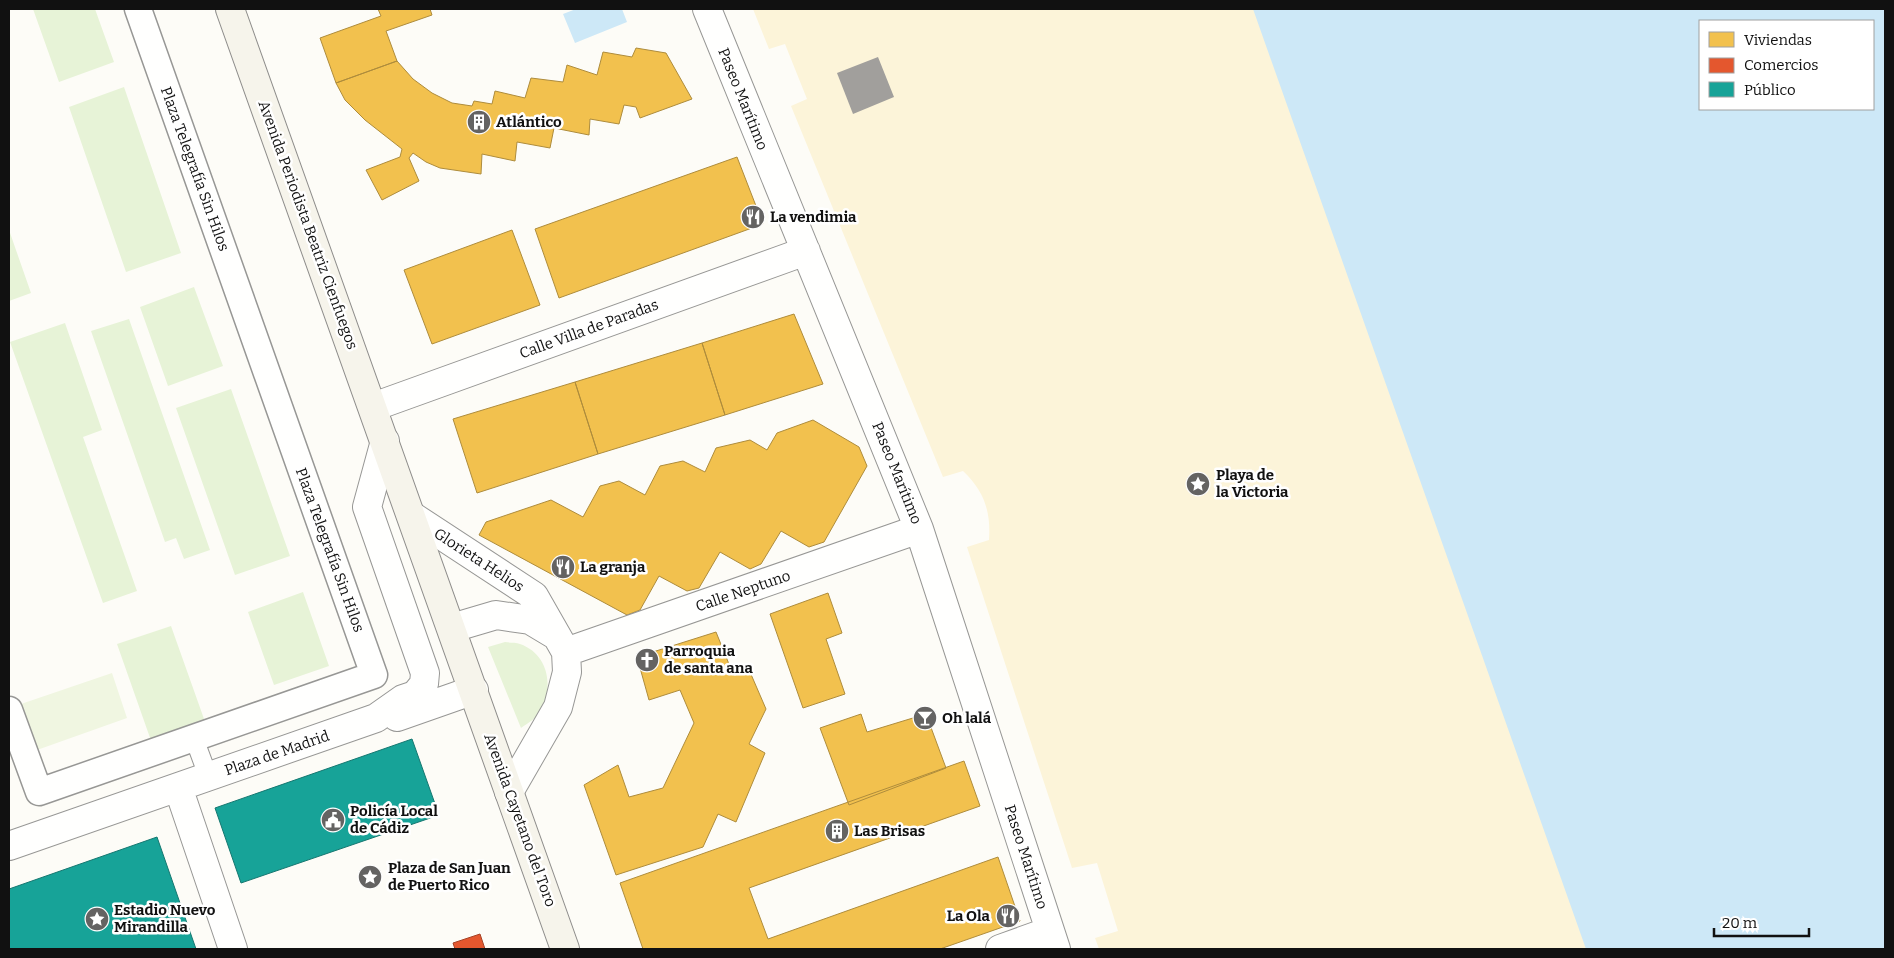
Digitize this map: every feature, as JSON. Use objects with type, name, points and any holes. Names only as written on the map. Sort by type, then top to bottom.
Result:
[{"type":"main road","name":"Avenida Periodista Beatriz Cienfuegos","points":[[230,9],[474,690]]},
{"type":"main road","name":"Avenida Cayetano del Toro","points":[[474,690],[566,949]]},
{"type":"street","name":"Plaza Telegrafía Sin Hilos","points":[[9,710],[39,792],[374,675],[138,9]]},
{"type":"street","name":"Paseo Marítimo","points":[[707,9],[919,529],[1053,940]]},
{"type":"street","name":"Calle Villa de Paradas","points":[[373,408],[806,251]]},
{"type":"street","name":"Plaza de Madrid","points":[[9,846],[376,718],[403,699],[415,696],[424,684],[425,673],[367,507],[385,441]]},
{"type":"street","name":"Glorieta Helios","points":[[412,516],[534,596],[561,644],[567,672],[558,707],[510,792]]},
{"type":"street","name":"Calle Neptuno","points":[[561,644],[919,529]]},
{"type":"street","name":"Glorieta Helios","points":[[452,628],[496,615],[530,620],[561,644]]},
{"type":"street","name":"Plaza de Madrid","points":[[376,718],[395,718],[474,690]]},
{"type":"street","points":[[178,787],[232,949]]},
{"type":"street","points":[[1000,949],[1053,940]]},
{"type":"lane","points":[[194,738],[208,776]]},
{"type":"green space","points":[[33,9],[95,9],[114,62],[59,82]]},
{"type":"green space","points":[[124,87],[181,253],[126,272],[69,107]]},
{"type":"green space","points":[[9,230],[31,293],[9,301]]},
{"type":"green space","points":[[194,287],[223,366],[168,386],[140,307]]},
{"type":"green space","points":[[129,319],[210,550],[184,559],[176,538],[165,542],[91,331]]},
{"type":"green space","points":[[65,323],[102,430],[83,437],[137,591],[103,603],[10,342]]},
{"type":"green space","points":[[231,389],[290,556],[235,575],[176,408]]},
{"type":"green space","points":[[303,592],[329,666],[274,685],[248,612]]},
{"type":"green space","points":[[171,626],[209,733],[155,752],[117,644]]},
{"type":"green space","points":[[505,642],[518,643],[529,649],[537,655],[546,671],[547,691],[541,710],[535,718],[521,728],[488,647]]},
{"type":"green space","points":[[112,673],[127,718],[37,750],[21,704]]},
{"type":"sand","points":[[753,9],[1679,9],[1699,100],[1699,110],[1701,110],[1885,949],[1099,949],[1095,938],[1118,931],[1097,863],[1072,868],[967,547],[989,540],[989,520],[985,502],[976,486],[963,471],[943,477],[791,106],[807,99],[785,44],[769,49]]},
{"type":"water","points":[[576,9],[622,9],[627,22],[575,43],[563,14]]},
{"type":"water","points":[[1253,9],[1885,9],[1885,949],[1586,949]]},
{"type":"building: Viviendas","points":[[378,9],[430,9],[432,15],[386,31],[397,61],[336,83],[320,38],[381,16]]},
{"type":"building: Viviendas","name":"Atlántico","points":[[636,48],[666,53],[692,99],[640,118],[636,107],[624,105],[619,124],[590,119],[589,135],[554,128],[550,148],[517,142],[515,161],[482,154],[481,174],[440,168],[426,162],[413,153],[409,158],[419,181],[382,200],[366,170],[400,157],[402,149],[365,120],[345,100],[336,83],[397,61],[413,79],[432,93],[452,103],[472,106],[474,101],[492,104],[495,91],[525,98],[531,78],[563,82],[567,65],[597,75],[603,52],[632,57]]},
{"type":"building: Viviendas","points":[[737,157],[763,224],[559,298],[535,229]]},
{"type":"building: Viviendas","points":[[512,230],[540,305],[432,344],[404,270]]},
{"type":"building: Viviendas","points":[[794,314],[823,384],[725,415],[702,343]]},
{"type":"building: Viviendas","points":[[702,343],[725,415],[598,454],[575,382]]},
{"type":"building: Viviendas","points":[[575,382],[598,454],[477,493],[453,419]]},
{"type":"building: Viviendas","points":[[813,420],[859,447],[867,466],[824,542],[809,547],[781,531],[761,564],[750,569],[720,552],[699,588],[687,591],[659,576],[640,610],[627,615],[479,535],[486,522],[551,500],[583,517],[600,486],[619,481],[645,495],[660,466],[683,461],[705,472],[716,448],[750,440],[767,450],[777,433]]},
{"type":"building: Viviendas","points":[[828,593],[842,633],[826,639],[845,694],[803,708],[770,614]]},
{"type":"building: Viviendas","points":[[716,632],[733,674],[750,672],[766,709],[749,744],[765,753],[736,822],[718,814],[703,847],[616,875],[584,785],[618,765],[629,797],[663,788],[694,723],[680,690],[649,700],[637,657]]},
{"type":"building: Viviendas","points":[[861,714],[867,732],[926,714],[946,768],[849,805],[820,728]]},
{"type":"building: Viviendas","name":"Las Brisas","points":[[964,761],[980,806],[749,888],[768,939],[998,857],[1020,921],[940,949],[643,949],[620,883]]},
{"type":"building: Comercios","points":[[480,934],[485,949],[455,949],[453,943]]},
{"type":"building: Público","points":[[412,739],[439,815],[241,883],[215,808]]},
{"type":"building: Público","name":"Estadio Nuevo Mirandilla","points":[[157,837],[196,949],[9,949],[9,889]]},
{"type":"building: Otros","points":[[878,57],[894,97],[853,114],[837,73]]},
{"type":"place","name":"Atlántico","points":[[479,122]]},
{"type":"place","name":"La vendimia","points":[[753,217]]},
{"type":"place","name":"Playa de la Victoria","points":[[1198,484]]},
{"type":"place","name":"La granja","points":[[563,567]]},
{"type":"place","name":"Parroquia de santa ana","points":[[647,660]]},
{"type":"place","name":"Oh lalá","points":[[925,718]]},
{"type":"place","name":"Policía Local de Cádiz","points":[[333,820]]},
{"type":"place","name":"Las Brisas","points":[[837,831]]},
{"type":"place","name":"Plaza de San Juan de Puerto Rico","points":[[370,877]]},
{"type":"place","name":"La Ola","points":[[1008,916]]},
{"type":"place","name":"Estadio Nuevo Mirandilla","points":[[97,919]]}]
